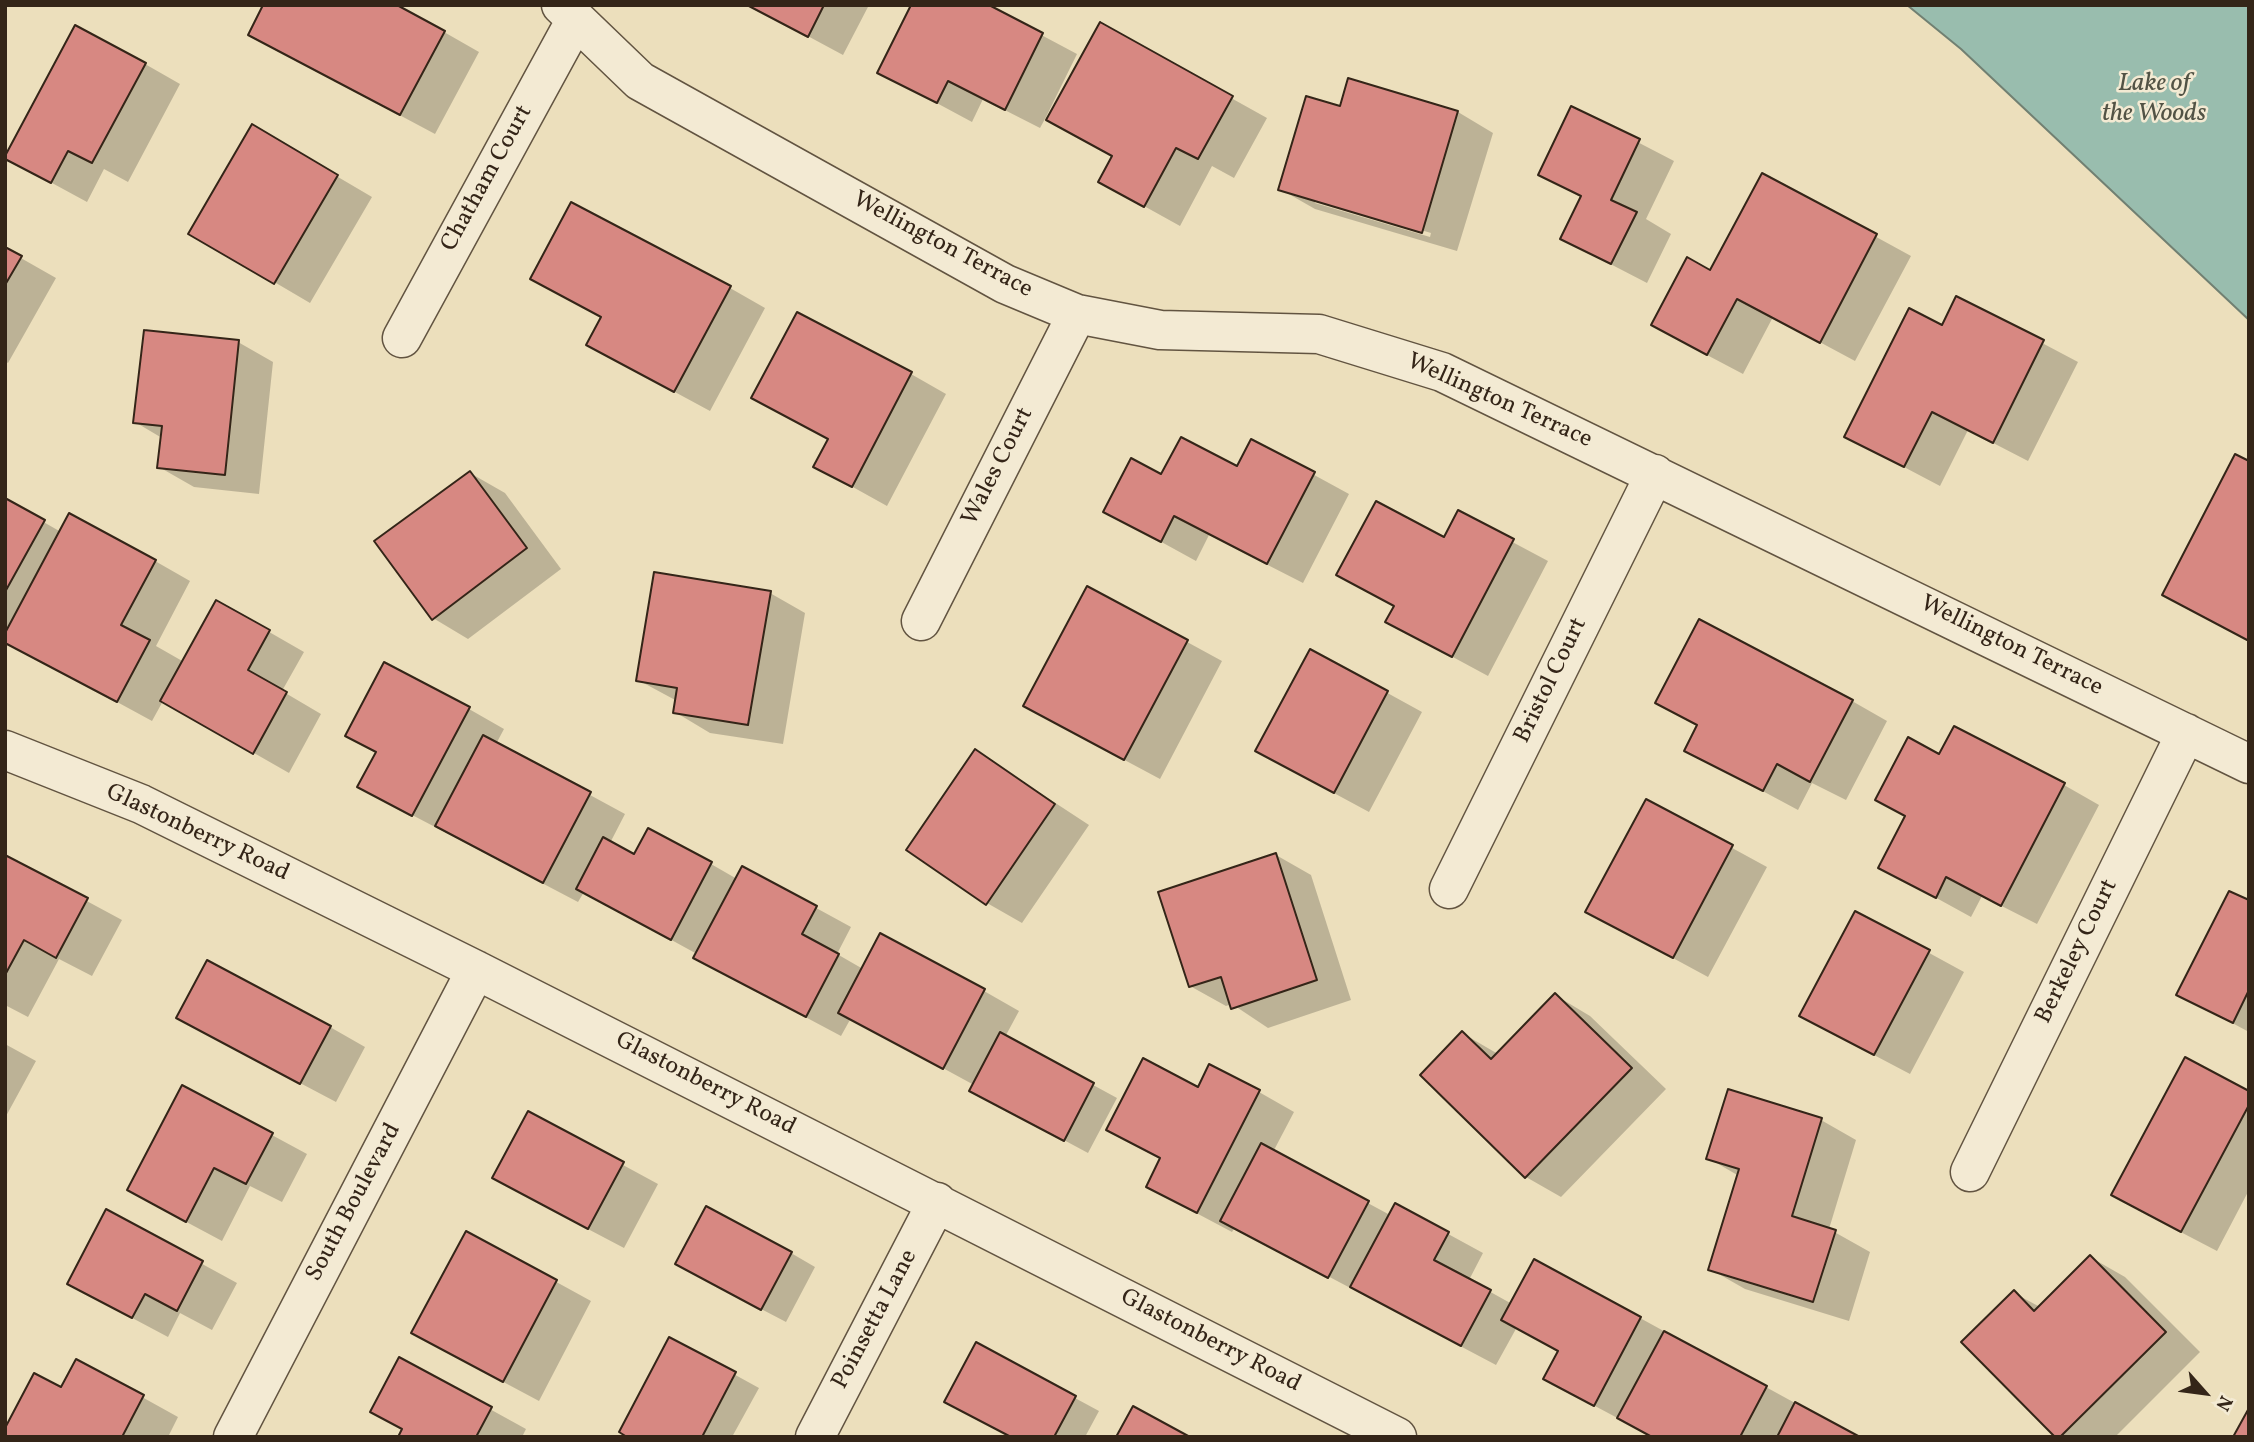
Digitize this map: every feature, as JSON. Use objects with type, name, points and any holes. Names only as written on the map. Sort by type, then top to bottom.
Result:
[{"type":"street","name":"Wellington Terrace","points":[[568,13],[640,81],[1005,284],[1077,314],[1160,330],[1319,334],[1442,372],[2249,764]]},
{"type":"street","name":"Chatham Court","points":[[402,338],[568,13]]},
{"type":"street","name":"Wales Court","points":[[922,621],[1077,314]]},
{"type":"street","name":"Bristol Court","points":[[1449,888],[1655,474]]},
{"type":"street","name":"Berkeley Court","points":[[1970,1172],[2186,733]]},
{"type":"street","name":"Glastonberry Road","points":[[5,750],[141,804],[477,970],[1393,1436]]},
{"type":"street","name":"South Boulevard","points":[[233,1437],[477,970]]},
{"type":"street","name":"Poinsetta Lane","points":[[815,1437],[937,1202]]},
{"type":"water","name":"Lake of the Woods","points":[[1907,5],[2249,5],[2249,320],[1961,49]]},
{"type":"building","points":[[263,5],[397,5],[445,31],[400,115],[248,35]]},
{"type":"building","points":[[747,5],[824,5],[808,37]]},
{"type":"building","points":[[911,5],[989,5],[1043,33],[1005,110],[948,81],[937,103],[877,73]]},
{"type":"building","points":[[1100,22],[1233,96],[1198,159],[1176,148],[1144,207],[1098,182],[1112,156],[1046,120]]},
{"type":"building","points":[[75,25],[146,63],[92,163],[68,151],[51,183],[5,159],[5,156]]},
{"type":"building","points":[[1348,78],[1458,111],[1422,233],[1278,190],[1306,96],[1340,106]]},
{"type":"building","points":[[1571,106],[1640,139],[1611,200],[1637,212],[1611,264],[1560,239],[1581,196],[1538,175]]},
{"type":"building","points":[[252,124],[338,175],[274,284],[188,234]]},
{"type":"building","points":[[1762,173],[1877,234],[1820,343],[1737,299],[1707,355],[1651,325],[1687,257],[1710,270]]},
{"type":"building","points":[[571,202],[731,286],[674,392],[586,345],[601,317],[530,279]]},
{"type":"building","points":[[5,247],[22,256],[5,285]]},
{"type":"building","points":[[1956,296],[2044,340],[1993,443],[1932,412],[1904,467],[1844,437],[1909,308],[1942,325]]},
{"type":"building","points":[[797,312],[912,372],[852,487],[813,467],[828,439],[751,398]]},
{"type":"building","points":[[144,330],[239,340],[225,475],[157,468],[162,426],[133,423]]},
{"type":"building","points":[[1181,437],[1237,466],[1251,439],[1315,472],[1267,564],[1174,516],[1161,542],[1103,512],[1131,458],[1161,474]]},
{"type":"building","points":[[2235,454],[2249,461],[2249,641],[2162,595]]},
{"type":"building","points":[[470,471],[527,548],[432,620],[374,541]]},
{"type":"building","points":[[5,498],[45,520],[5,592]]},
{"type":"building","points":[[1376,501],[1444,537],[1458,510],[1514,539],[1452,657],[1385,622],[1394,606],[1336,575]]},
{"type":"building","points":[[69,513],[156,560],[121,625],[150,640],[117,702],[5,643],[5,633]]},
{"type":"building","points":[[654,572],[771,591],[748,725],[673,713],[677,688],[636,681]]},
{"type":"building","points":[[1087,586],[1188,640],[1124,760],[1023,706]]},
{"type":"building","points":[[216,600],[270,630],[248,670],[287,692],[253,754],[160,701]]},
{"type":"building","points":[[1699,619],[1853,700],[1810,782],[1777,764],[1763,791],[1684,751],[1697,725],[1655,703]]},
{"type":"building","points":[[1310,649],[1388,691],[1334,793],[1255,751]]},
{"type":"building","points":[[384,662],[470,707],[412,816],[357,787],[376,752],[345,736]]},
{"type":"building","points":[[1954,726],[2065,783],[2001,906],[1946,877],[1936,898],[1878,868],[1905,816],[1875,800],[1908,737],[1939,754]]},
{"type":"building","points":[[483,735],[591,792],[543,883],[435,826]]},
{"type":"building","points":[[975,749],[1055,804],[986,905],[906,850]]},
{"type":"building","points":[[1646,799],[1733,845],[1673,958],[1585,912]]},
{"type":"building","points":[[648,828],[712,862],[671,940],[576,889],[603,837],[634,854]]},
{"type":"building","points":[[1276,853],[1317,980],[1231,1009],[1221,977],[1189,987],[1158,892]]},
{"type":"building","points":[[5,855],[88,898],[56,958],[24,940],[5,975]]},
{"type":"building","points":[[742,866],[817,906],[802,934],[839,954],[806,1017],[693,958]]},
{"type":"building","points":[[2229,891],[2249,900],[2249,990],[2233,1023],[2176,995]]},
{"type":"building","points":[[1855,911],[1930,950],[1874,1055],[1799,1016]]},
{"type":"building","points":[[880,933],[985,989],[943,1069],[838,1013]]},
{"type":"building","points":[[207,960],[331,1026],[300,1084],[176,1018]]},
{"type":"building","points":[[1555,993],[1632,1068],[1525,1178],[1420,1075],[1462,1031],[1491,1059]]},
{"type":"building","points":[[1000,1032],[1094,1083],[1064,1141],[969,1091]]},
{"type":"building","points":[[2185,1057],[2249,1091],[2249,1105],[2181,1232],[2111,1195]]},
{"type":"building","points":[[1143,1058],[1198,1087],[1209,1064],[1260,1090],[1197,1213],[1146,1187],[1160,1158],[1106,1130]]},
{"type":"building","points":[[182,1085],[273,1133],[246,1184],[214,1168],[186,1222],[127,1190]]},
{"type":"building","points":[[1728,1089],[1822,1118],[1792,1216],[1836,1230],[1813,1302],[1708,1270],[1739,1169],[1706,1159]]},
{"type":"building","points":[[528,1111],[624,1162],[588,1229],[492,1178]]},
{"type":"building","points":[[1261,1143],[1369,1201],[1328,1278],[1220,1221]]},
{"type":"building","points":[[1395,1203],[1449,1232],[1434,1260],[1491,1290],[1461,1346],[1350,1287]]},
{"type":"building","points":[[706,1206],[792,1252],[761,1310],[675,1264]]},
{"type":"building","points":[[106,1209],[203,1261],[177,1311],[145,1294],[132,1318],[67,1284]]},
{"type":"building","points":[[466,1231],[557,1280],[503,1382],[411,1333]]},
{"type":"building","points":[[2090,1255],[2166,1332],[2060,1437],[2055,1437],[1961,1342],[2014,1290],[2034,1311]]},
{"type":"building","points":[[1534,1259],[1641,1317],[1594,1406],[1543,1379],[1558,1351],[1501,1320]]},
{"type":"building","points":[[1664,1331],[1767,1386],[1740,1437],[1652,1437],[1617,1418]]},
{"type":"building","points":[[669,1337],[736,1372],[702,1437],[627,1437],[619,1432]]},
{"type":"building","points":[[976,1342],[1076,1396],[1054,1437],[1011,1437],[944,1402]]},
{"type":"building","points":[[399,1357],[492,1407],[476,1437],[398,1437],[402,1429],[370,1412]]},
{"type":"building","points":[[76,1359],[144,1395],[122,1437],[5,1437],[5,1428],[34,1373],[61,1387]]},
{"type":"building","points":[[1795,1402],[1860,1437],[1777,1437]]},
{"type":"building","points":[[1133,1406],[1190,1437],[1116,1437]]},
{"type":"building","points":[[2249,1408],[2249,1437],[2233,1437]]}]
